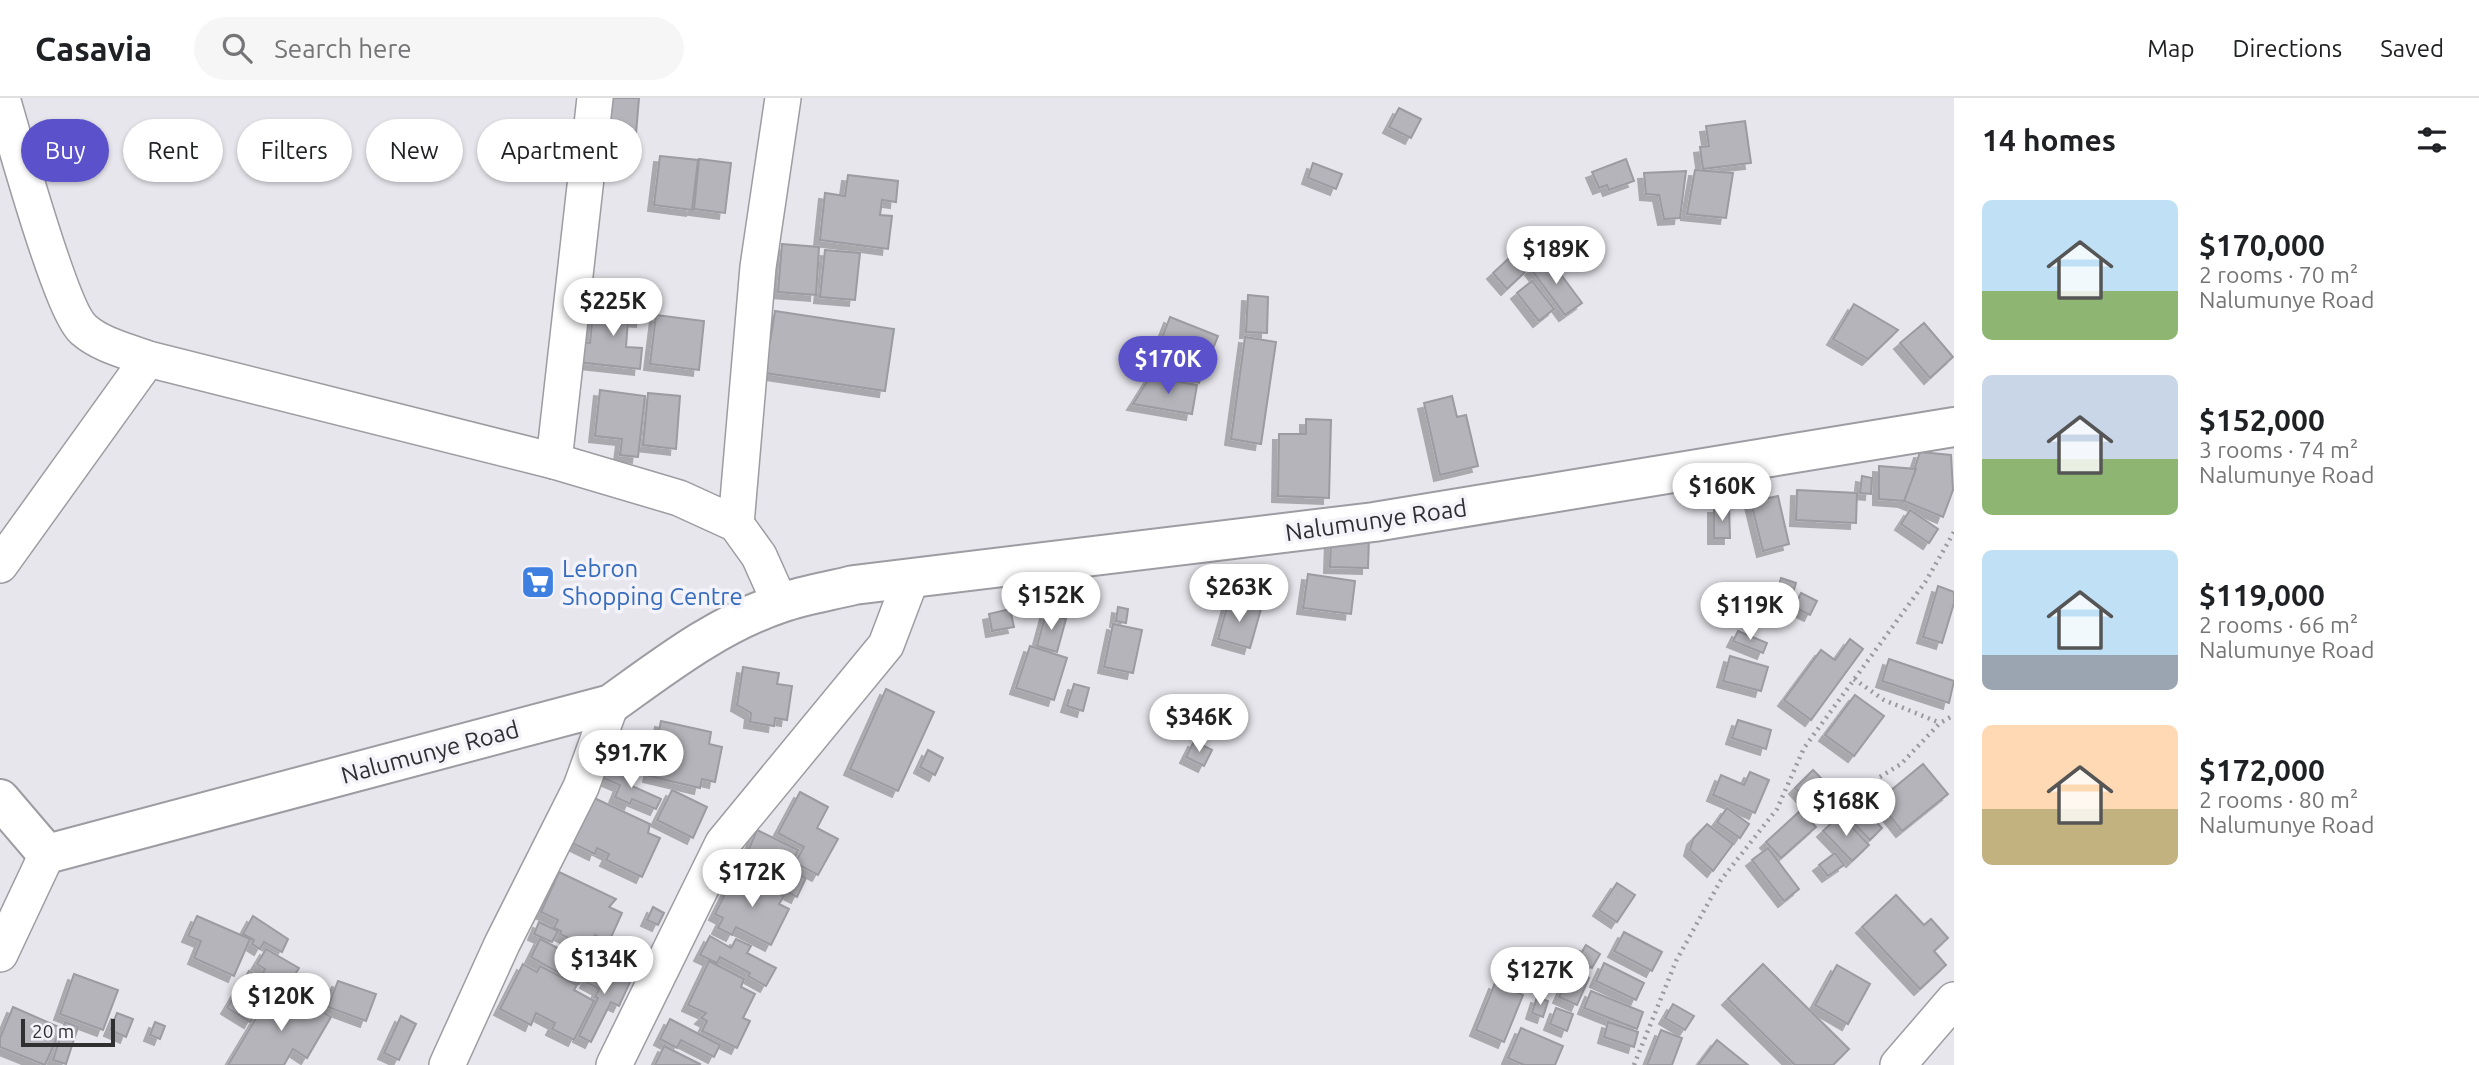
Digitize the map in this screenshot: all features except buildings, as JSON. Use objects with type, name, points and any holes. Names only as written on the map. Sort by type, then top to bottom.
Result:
[{"type":"street","points":[[2,98],[74,315],[82,329],[99,340],[148,359],[554,461],[679,499],[736,524],[759,556],[780,603]]},
{"type":"street","points":[[554,461],[595,98]]},
{"type":"street","points":[[736,524],[758,267],[783,98]]},
{"type":"street","points":[[0,565],[148,359]]},
{"type":"street","name":"Nalumunye Road","points":[[47,854],[611,704],[695,645],[728,626],[780,603],[854,585],[1374,522],[1954,427]]},
{"type":"street","points":[[614,1065],[723,843],[886,645],[911,579]]},
{"type":"street","points":[[447,1065],[502,944],[581,787],[611,704]]},
{"type":"street","points":[[0,799],[47,854],[0,954]]},
{"type":"street","points":[[1898,1065],[1954,1000]]},
{"type":"path","points":[[1634,1065],[1676,961],[1714,892],[1777,809],[1804,748],[1926,581],[1954,532]]},
{"type":"path","points":[[1854,679],[1884,700],[1940,723]]},
{"type":"path","points":[[1863,788],[1901,764],[1940,723],[1954,715]]},
{"type":"place","name":"Lebron Shopping Centre","points":[[538,582]]}]
